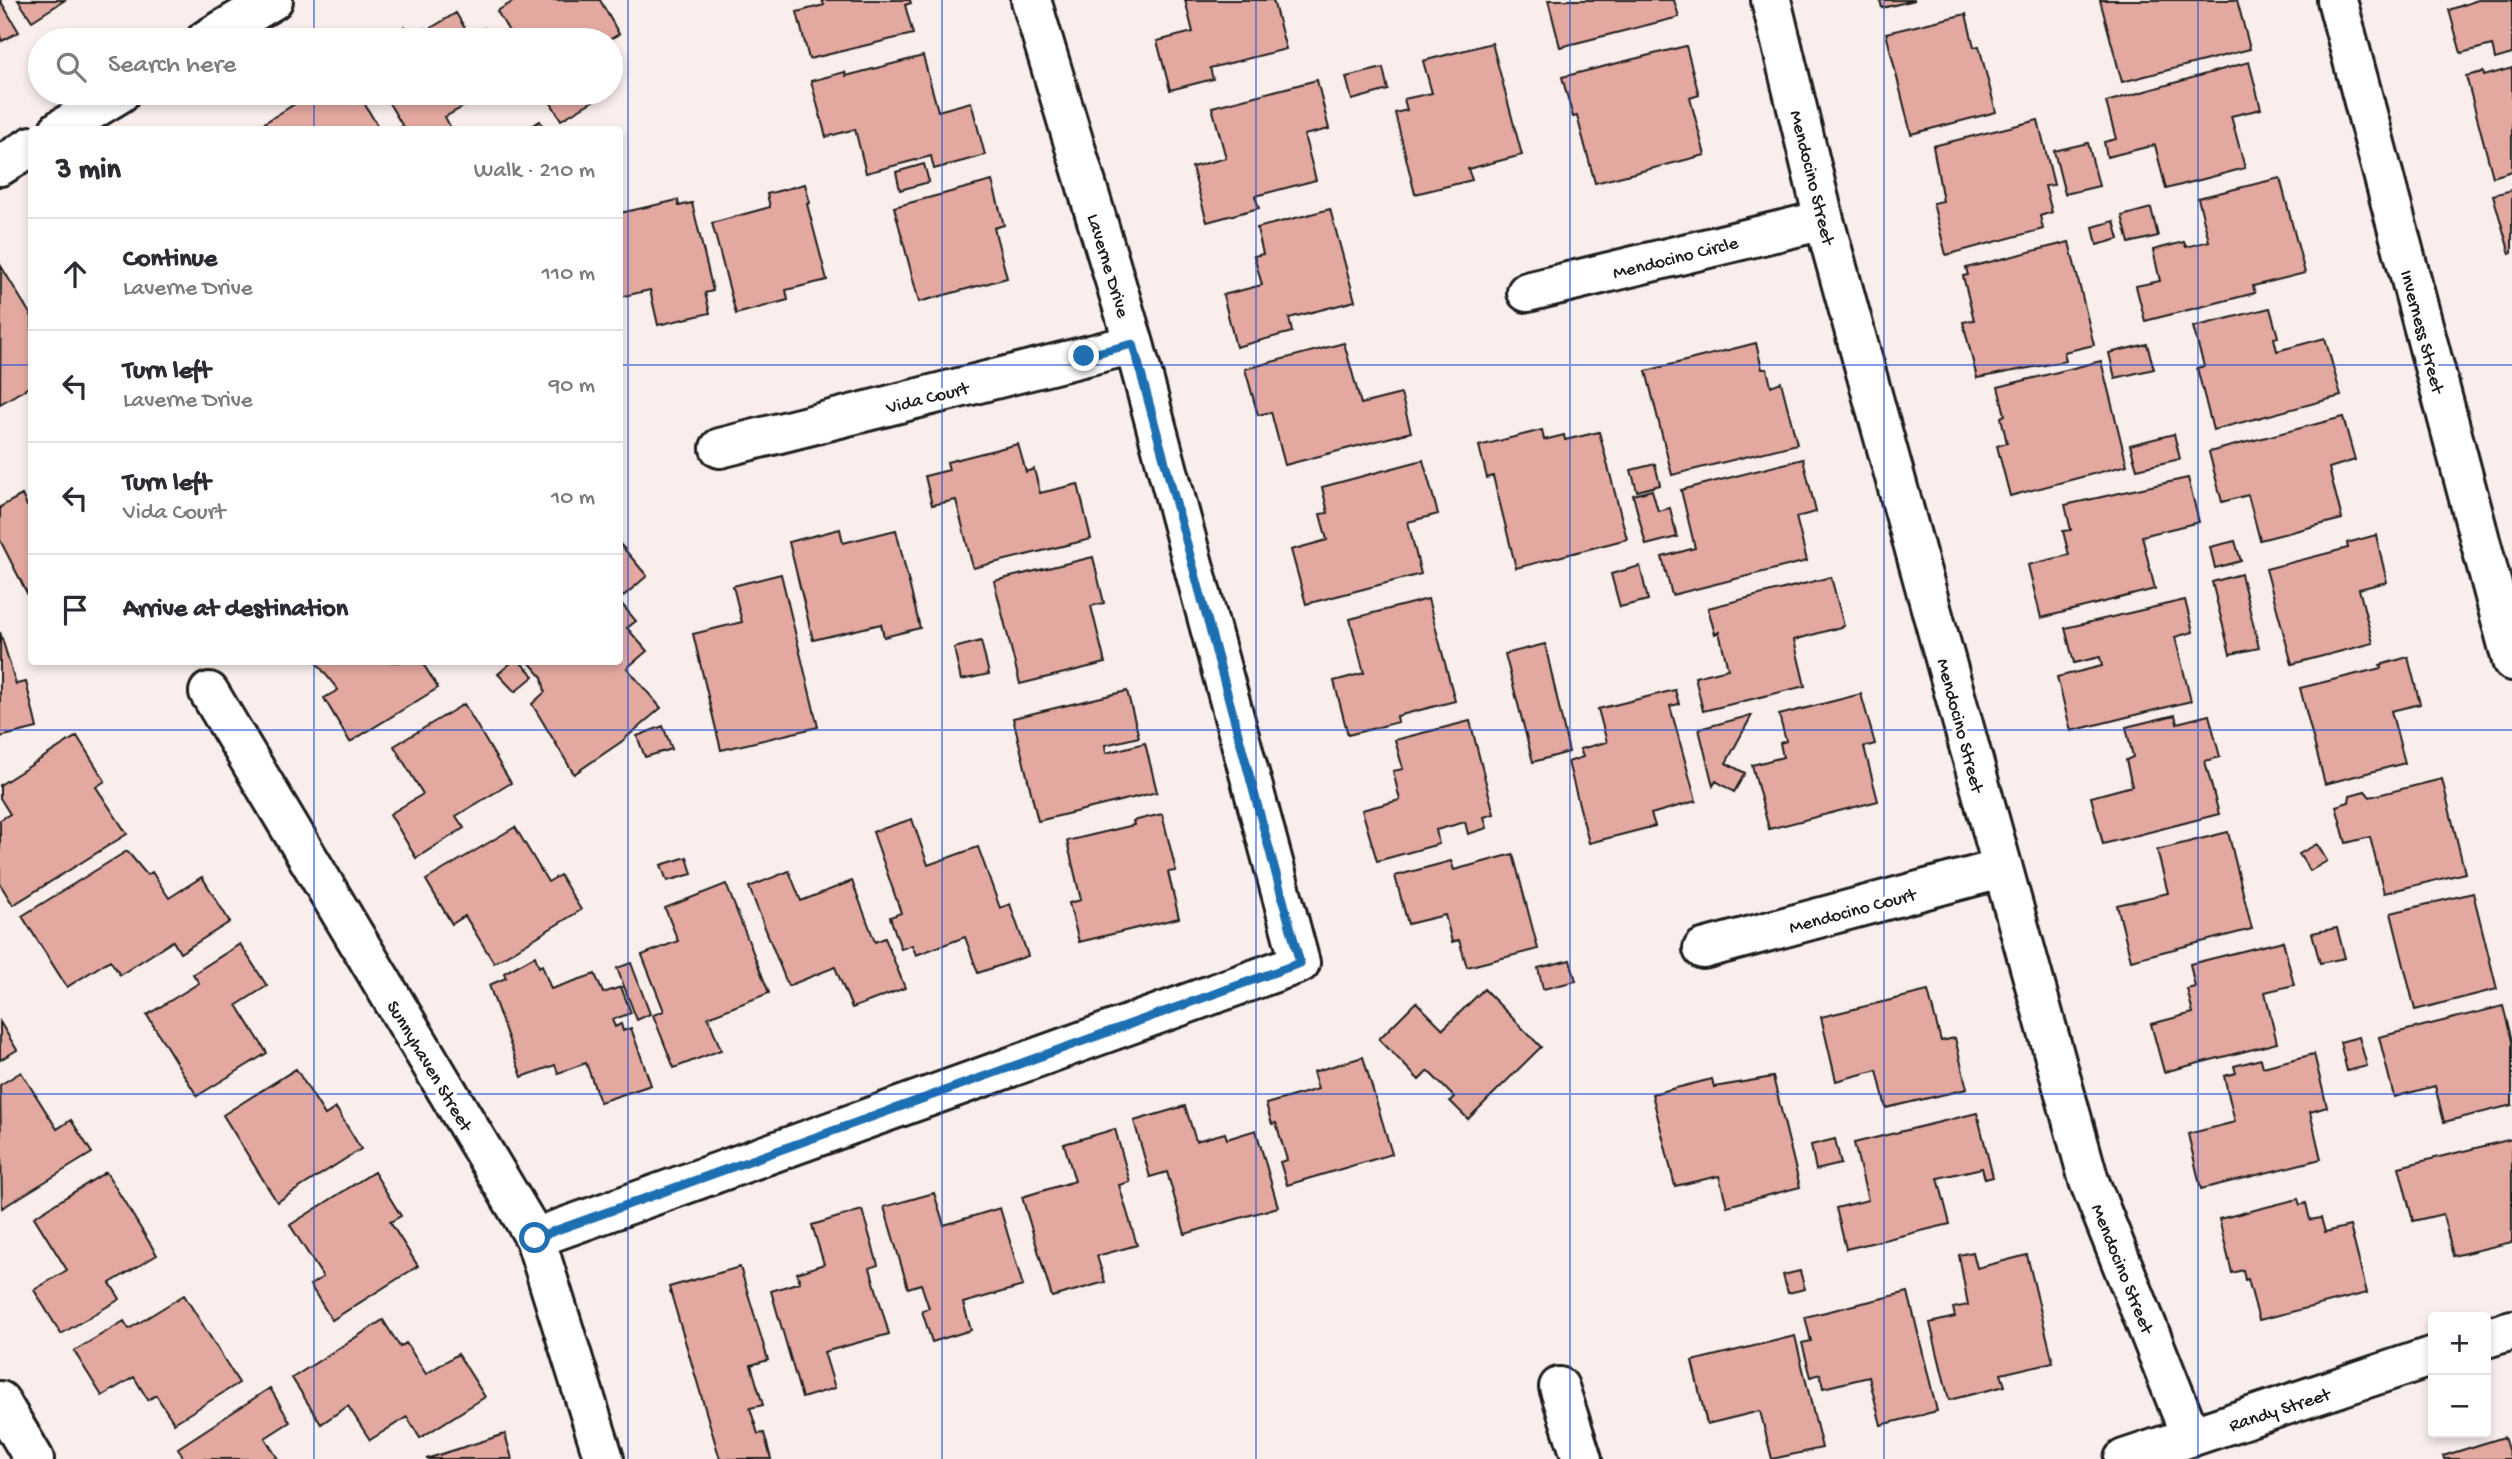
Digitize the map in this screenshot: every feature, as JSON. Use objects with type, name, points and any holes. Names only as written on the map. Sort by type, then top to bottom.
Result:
[{"type":"street","points":[[226,28],[273,0]]},
{"type":"street","name":"Laverne Drive","points":[[535,1238],[1300,963],[1133,344],[1031,0]]},
{"type":"street","name":"Mendocino Street","points":[[1771,0],[1824,220],[2089,1181],[2192,1437]]},
{"type":"street","name":"Inverness Street","points":[[2337,0],[2512,661]]},
{"type":"street","points":[[66,126],[100,105]]},
{"type":"street","points":[[0,166],[28,148]]},
{"type":"street","name":"Mendocino Circle","points":[[1527,292],[1824,220]]},
{"type":"street","name":"Vida Court","points":[[720,448],[1133,344]]},
{"type":"street","name":"Sunnyhaven Street","points":[[209,692],[535,1238],[604,1459]]},
{"type":"street","name":"Mendocino Court","points":[[1703,949],[2001,869]]},
{"type":"street","points":[[2491,1337],[2512,1330]]},
{"type":"street","name":"Randy Street","points":[[2124,1459],[2428,1358]]},
{"type":"street","points":[[1559,1387],[1582,1459]]},
{"type":"street","points":[[0,1401],[34,1459]]},
{"type":"building","points":[[0,0],[19,32],[2,41],[0,36]]},
{"type":"building","points":[[18,0],[65,0],[32,21]]},
{"type":"building","points":[[516,0],[600,0],[616,28],[507,28],[497,11]]},
{"type":"building","points":[[822,0],[910,0],[911,3],[905,5],[913,34],[809,59],[797,12],[824,5]]},
{"type":"building","points":[[1185,0],[1273,0],[1286,49],[1210,68],[1213,79],[1170,90],[1157,41],[1193,32]]},
{"type":"building","points":[[1548,0],[1674,0],[1679,17],[1560,47]]},
{"type":"building","points":[[1880,0],[1915,0],[1882,8]]},
{"type":"building","points":[[2100,0],[2237,0],[2250,49],[2122,82]]},
{"type":"building","points":[[2478,0],[2512,0],[2512,54],[2495,59],[2492,45],[2461,53],[2449,10]]},
{"type":"building","points":[[456,13],[465,28],[431,28]]},
{"type":"building","points":[[1966,14],[1974,47],[1979,46],[1996,112],[1911,134],[1886,33]]},
{"type":"building","points":[[1492,43],[1522,155],[1468,169],[1472,180],[1415,194],[1395,113],[1407,110],[1404,99],[1432,93],[1423,61]]},
{"type":"building","points":[[1686,46],[1699,95],[1690,98],[1705,155],[1595,183],[1577,116],[1573,117],[1562,77]]},
{"type":"building","points":[[923,56],[938,111],[971,102],[985,155],[934,169],[931,156],[866,173],[855,129],[826,137],[811,81],[845,72],[846,76]]},
{"type":"building","points":[[2249,62],[2261,109],[2231,116],[2245,168],[2166,189],[2155,145],[2107,157],[2104,142],[2116,139],[2106,102]]},
{"type":"building","points":[[1383,68],[1388,90],[1352,100],[1346,77]]},
{"type":"building","points":[[2512,68],[2512,171],[2493,177],[2466,76],[2483,72],[2484,76]]},
{"type":"building","points":[[1317,80],[1329,129],[1304,135],[1316,180],[1255,196],[1259,208],[1207,222],[1192,167],[1226,158],[1212,107]]},
{"type":"building","points":[[293,105],[365,105],[378,126],[259,126]]},
{"type":"building","points":[[390,105],[466,105],[445,117],[450,126],[403,126]]},
{"type":"building","points":[[552,105],[586,105],[561,120]]},
{"type":"building","points":[[2038,120],[2054,185],[2045,186],[2052,212],[2040,216],[2043,229],[1946,255],[1933,203],[1943,201],[1933,146]]},
{"type":"building","points":[[2088,143],[2099,186],[2065,194],[2054,151]]},
{"type":"building","points":[[924,164],[929,182],[900,190],[896,172]]},
{"type":"building","points":[[2280,178],[2305,273],[2253,286],[2255,293],[2145,321],[2136,286],[2160,281],[2153,250],[2184,242],[2186,247],[2209,241],[2198,198]]},
{"type":"building","points":[[992,181],[1004,225],[994,228],[1007,278],[919,302],[894,207]]},
{"type":"building","points":[[805,184],[810,203],[807,204],[827,280],[786,290],[788,300],[736,314],[712,223],[770,207],[767,194]]},
{"type":"building","points":[[2512,190],[2512,253],[2510,254],[2493,195]]},
{"type":"building","points":[[678,200],[679,206],[692,203],[713,291],[705,293],[710,313],[658,325],[650,290],[623,296],[623,212]]},
{"type":"building","points":[[2151,208],[2158,236],[2129,243],[2122,216]]},
{"type":"building","points":[[1330,209],[1355,301],[1289,318],[1292,332],[1236,347],[1223,295],[1262,285],[1254,256],[1263,254],[1257,228]]},
{"type":"building","points":[[2114,221],[2119,239],[2097,245],[2093,227]]},
{"type":"building","points":[[2069,242],[2094,345],[2064,352],[2066,361],[1977,378],[1963,322],[1974,320],[1963,276],[1968,275],[1966,268]]},
{"type":"building","points":[[1,266],[28,310],[28,387],[0,404]]},
{"type":"building","points":[[2270,308],[2278,337],[2274,338],[2277,351],[2325,338],[2341,396],[2213,430],[2197,368],[2204,366],[2193,327]]},
{"type":"building","points":[[1344,343],[1361,404],[1401,394],[1411,432],[1285,465],[1271,412],[1258,415],[1245,369]]},
{"type":"building","points":[[1756,343],[1762,369],[1767,369],[1771,386],[1781,382],[1797,444],[1672,475],[1646,371]]},
{"type":"building","points":[[2147,344],[2154,369],[2115,378],[2109,353]]},
{"type":"building","points":[[2101,361],[2127,465],[2010,496],[1997,446],[2007,443],[2001,417],[2005,415],[1998,387]]},
{"type":"building","points":[[2343,417],[2355,460],[2329,468],[2342,519],[2260,540],[2248,495],[2222,502],[2209,452]]},
{"type":"building","points":[[1542,430],[1544,440],[1564,435],[1565,440],[1599,432],[1627,539],[1516,568],[1493,476],[1487,478],[1479,446]]},
{"type":"building","points":[[2174,434],[2180,459],[2137,469],[2130,445]]},
{"type":"building","points":[[1018,444],[1026,472],[1034,469],[1040,493],[1078,484],[1091,539],[973,568],[956,500],[932,505],[925,476],[949,470],[947,462]]},
{"type":"building","points":[[1803,459],[1816,512],[1796,517],[1807,561],[1672,595],[1662,557],[1695,548],[1681,490]]},
{"type":"building","points":[[1423,460],[1438,514],[1408,522],[1421,574],[1306,604],[1291,550],[1327,540],[1320,514],[1328,513],[1322,487]]},
{"type":"building","points":[[1655,464],[1660,485],[1637,491],[1631,470]]},
{"type":"building","points":[[2188,478],[2199,522],[2142,536],[2155,589],[2041,618],[2028,565],[2069,555],[2063,531],[2071,530],[2065,505]]},
{"type":"building","points":[[1652,490],[1658,511],[1670,508],[1677,537],[1646,545],[1633,495]]},
{"type":"building","points":[[22,495],[28,506],[28,595],[0,540],[0,507]]},
{"type":"building","points":[[840,529],[843,543],[896,530],[920,628],[884,637],[881,624],[813,640],[789,542]]},
{"type":"building","points":[[2376,535],[2387,582],[2359,589],[2373,643],[2292,664],[2266,569],[2348,548],[2347,543]]},
{"type":"building","points":[[2235,541],[2241,561],[2215,568],[2210,547]]},
{"type":"building","points":[[623,548],[647,576],[623,596]]},
{"type":"building","points":[[1093,557],[1104,603],[1091,606],[1105,663],[1020,684],[994,581]]},
{"type":"building","points":[[1640,566],[1648,600],[1620,607],[1611,574]]},
{"type":"building","points":[[781,574],[818,727],[721,750],[693,634],[742,622],[733,586]]},
{"type":"building","points":[[2241,574],[2259,648],[2230,654],[2212,582]]},
{"type":"building","points":[[1831,577],[1844,626],[1794,640],[1805,686],[1703,711],[1695,677],[1728,669],[1719,632],[1715,634],[1708,608]]},
{"type":"building","points":[[1428,599],[1455,701],[1397,716],[1398,722],[1348,735],[1334,681],[1364,673],[1350,619]]},
{"type":"building","points":[[2185,600],[2193,632],[2175,637],[2191,701],[2071,731],[2057,677],[2102,666],[2100,657],[2074,663],[2065,628]]},
{"type":"building","points":[[623,606],[636,621],[627,628],[647,651],[627,668],[661,708],[621,742],[574,774],[532,704],[545,692],[542,677],[532,665],[623,665]]},
{"type":"building","points":[[0,632],[16,684],[26,682],[37,728],[0,737]]},
{"type":"building","points":[[981,641],[989,674],[961,680],[954,648]]},
{"type":"building","points":[[1545,644],[1569,752],[1533,762],[1505,654]]},
{"type":"building","points":[[2408,657],[2420,704],[2391,711],[2405,763],[2325,784],[2300,688],[2381,668],[2380,665]]},
{"type":"building","points":[[318,665],[424,665],[438,688],[350,742],[324,698],[338,690]]},
{"type":"building","points":[[508,665],[523,665],[534,676],[515,692],[498,674]]},
{"type":"building","points":[[1675,690],[1679,704],[1670,706],[1696,801],[1651,814],[1655,826],[1589,843],[1568,762],[1583,757],[1580,749],[1607,742],[1598,709]]},
{"type":"building","points":[[1127,691],[1139,737],[1105,745],[1106,753],[1145,743],[1157,792],[1038,821],[1013,718]]},
{"type":"building","points":[[1861,694],[1875,744],[1864,747],[1878,801],[1769,829],[1752,765],[1783,757],[1780,743],[1786,741],[1779,715]]},
{"type":"building","points":[[464,704],[511,783],[456,816],[464,828],[416,858],[390,814],[423,794],[394,746]]},
{"type":"building","points":[[1752,715],[1726,763],[1745,773],[1734,792],[1716,781],[1713,786],[1699,729]]},
{"type":"building","points":[[2175,715],[2177,723],[2209,715],[2220,757],[2205,761],[2219,814],[2103,844],[2091,797],[2132,786],[2126,760],[2133,757],[2126,727]]},
{"type":"building","points":[[1470,721],[1494,814],[1484,817],[1487,828],[1468,834],[1465,822],[1436,830],[1439,844],[1377,861],[1362,810],[1400,800],[1393,771],[1403,769],[1395,740]]},
{"type":"building","points":[[663,726],[672,749],[645,757],[637,736]]},
{"type":"building","points":[[77,736],[105,781],[96,787],[127,834],[13,905],[0,884],[0,820],[10,814],[0,798],[0,785]]},
{"type":"building","points":[[2442,779],[2465,873],[2384,893],[2370,837],[2346,843],[2336,806],[2349,802],[2350,795],[2365,791],[2370,797]]},
{"type":"building","points":[[1162,814],[1176,871],[1168,872],[1179,918],[1079,942],[1069,903],[1081,900],[1067,841],[1134,825],[1133,821]]},
{"type":"building","points":[[912,819],[928,865],[978,847],[1000,908],[1010,904],[1028,956],[978,973],[965,937],[916,955],[912,945],[901,949],[890,917],[901,913],[873,832]]},
{"type":"building","points":[[515,827],[548,882],[560,875],[581,910],[494,963],[465,916],[452,924],[426,880]]},
{"type":"building","points":[[2228,832],[2252,929],[2131,960],[2117,905],[2168,893],[2157,850]]},
{"type":"building","points":[[2317,844],[2327,861],[2310,871],[2299,854]]},
{"type":"building","points":[[127,851],[147,875],[152,872],[169,898],[202,877],[230,922],[180,953],[173,941],[120,975],[110,960],[67,987],[22,916]]},
{"type":"building","points":[[1513,854],[1538,949],[1467,967],[1459,940],[1452,942],[1445,915],[1408,924],[1395,876],[1451,861],[1454,870]]},
{"type":"building","points":[[687,857],[692,874],[667,881],[661,865]]},
{"type":"building","points":[[789,871],[801,901],[852,881],[875,942],[885,938],[905,988],[852,1008],[835,967],[788,986],[749,887]]},
{"type":"building","points":[[726,884],[769,993],[708,1017],[721,1050],[674,1068],[653,1015],[664,1011],[642,955],[678,941],[665,908]]},
{"type":"building","points":[[2473,893],[2497,989],[2415,1010],[2391,913]]},
{"type":"building","points":[[2337,928],[2345,958],[2320,963],[2312,933]]},
{"type":"building","points":[[2283,941],[2294,985],[2265,992],[2277,1043],[2164,1072],[2151,1024],[2193,1013],[2187,989],[2195,987],[2190,964]]},
{"type":"building","points":[[240,944],[267,986],[237,1005],[267,1053],[197,1096],[147,1015],[199,983],[193,974]]},
{"type":"building","points":[[535,956],[539,967],[542,965],[551,989],[595,974],[603,993],[621,987],[631,1013],[612,1020],[615,1027],[621,1024],[623,1031],[631,1028],[651,1085],[600,1102],[586,1063],[558,1073],[555,1065],[522,1077],[489,985],[506,978],[504,973]]},
{"type":"building","points":[[1570,960],[1576,981],[1543,989],[1538,968]]},
{"type":"building","points":[[631,963],[650,1014],[637,1020],[617,968]]},
{"type":"building","points":[[1484,989],[1541,1047],[1468,1119],[1450,1101],[1454,1097],[1428,1071],[1419,1080],[1379,1039],[1416,1002],[1443,1029]]},
{"type":"building","points":[[1928,991],[1941,1041],[1955,1038],[1967,1089],[1886,1108],[1877,1070],[1836,1081],[1821,1017]]},
{"type":"building","points":[[2503,1006],[2512,1041],[2512,1105],[2444,1122],[2435,1086],[2394,1097],[2379,1037]]},
{"type":"building","points":[[0,1022],[17,1050],[0,1060]]},
{"type":"building","points":[[2359,1037],[2367,1066],[2347,1071],[2340,1042]]},
{"type":"building","points":[[2314,1054],[2327,1107],[2310,1112],[2321,1159],[2201,1189],[2188,1134],[2235,1122],[2224,1076],[2236,1073],[2234,1066],[2261,1059],[2263,1067]]},
{"type":"building","points":[[1363,1057],[1392,1154],[1287,1185],[1280,1162],[1287,1160],[1276,1123],[1272,1124],[1266,1104],[1318,1089],[1313,1072]]},
{"type":"building","points":[[296,1069],[325,1115],[336,1108],[361,1149],[277,1202],[223,1115]]},
{"type":"building","points":[[21,1072],[57,1129],[71,1120],[92,1153],[2,1208],[0,1085]]},
{"type":"building","points":[[1773,1077],[1800,1187],[1727,1206],[1719,1176],[1675,1186],[1652,1094],[1712,1079],[1714,1087]]},
{"type":"building","points":[[1185,1106],[1196,1141],[1225,1133],[1227,1139],[1256,1130],[1278,1207],[1185,1234],[1167,1172],[1150,1177],[1134,1121]]},
{"type":"building","points":[[1977,1113],[1993,1177],[1985,1179],[1982,1168],[1938,1178],[1950,1224],[1846,1249],[1836,1208],[1868,1200],[1854,1143]]},
{"type":"building","points":[[1115,1129],[1130,1182],[1119,1185],[1137,1245],[1097,1256],[1105,1282],[1052,1297],[1022,1197],[1075,1181],[1064,1144]]},
{"type":"building","points":[[1835,1139],[1841,1164],[1816,1170],[1811,1145]]},
{"type":"building","points":[[2512,1139],[2512,1242],[2453,1256],[2443,1214],[2413,1221],[2399,1167]]},
{"type":"building","points":[[106,1172],[157,1255],[110,1283],[120,1299],[61,1334],[34,1290],[67,1270],[34,1217]]},
{"type":"building","points":[[374,1172],[401,1216],[390,1222],[418,1266],[332,1320],[310,1285],[323,1277],[290,1225]]},
{"type":"building","points":[[934,1193],[944,1225],[1000,1208],[1023,1286],[963,1303],[971,1330],[932,1342],[922,1311],[929,1308],[921,1284],[908,1288],[884,1207]]},
{"type":"building","points":[[2298,1199],[2300,1205],[2306,1203],[2310,1220],[2321,1218],[2325,1232],[2350,1226],[2367,1293],[2259,1320],[2243,1270],[2232,1273],[2219,1219]]},
{"type":"building","points":[[862,1210],[878,1265],[870,1268],[889,1334],[824,1352],[835,1388],[802,1398],[771,1291],[800,1282],[797,1273],[824,1264],[812,1225]]},
{"type":"building","points":[[1973,1252],[1977,1268],[2027,1255],[2053,1362],[2001,1374],[2005,1386],[1949,1400],[1930,1323],[1955,1317],[1953,1308],[1968,1305],[1959,1255]]},
{"type":"building","points":[[740,1267],[768,1360],[751,1365],[763,1405],[750,1408],[758,1434],[764,1433],[771,1459],[720,1459],[669,1287]]},
{"type":"building","points":[[1800,1271],[1805,1289],[1788,1293],[1783,1275]]},
{"type":"building","points":[[1908,1292],[1937,1411],[1881,1425],[1869,1377],[1823,1388],[1820,1374],[1811,1377],[1802,1343],[1811,1341],[1805,1317]]},
{"type":"building","points":[[184,1295],[239,1383],[174,1423],[156,1395],[148,1400],[134,1377],[102,1396],[74,1351],[124,1321],[129,1329]]},
{"type":"building","points":[[383,1320],[400,1347],[406,1343],[426,1374],[458,1354],[485,1397],[420,1438],[407,1417],[370,1440],[348,1406],[321,1424],[292,1378]]},
{"type":"building","points":[[1795,1336],[1822,1448],[1772,1459],[1760,1411],[1707,1424],[1692,1361]]},
{"type":"building","points":[[270,1388],[290,1422],[265,1438],[278,1459],[184,1459],[178,1448]]},
{"type":"building","points":[[505,1434],[512,1459],[426,1459]]},
{"type":"building","points":[[2504,1437],[2511,1459],[2444,1459],[2443,1456]]},
{"type":"route","points":[[535,1238],[1300,963],[1133,344],[1084,356]]}]
